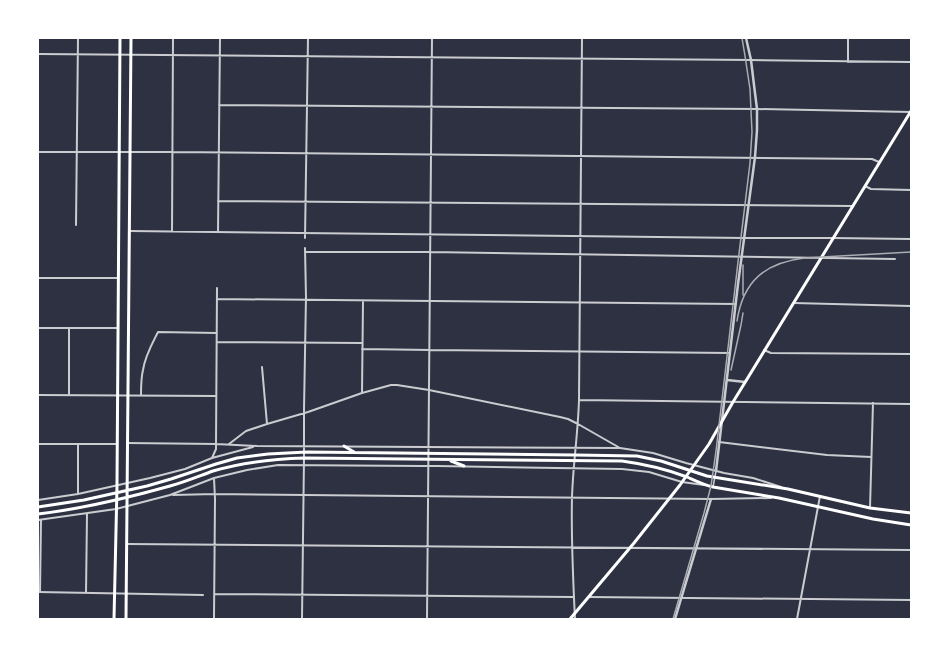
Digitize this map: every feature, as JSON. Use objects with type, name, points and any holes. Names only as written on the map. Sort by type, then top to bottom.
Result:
[{"type":"main road","points":[[114,619],[117,486],[120,38]]},
{"type":"main road","points":[[126,619],[131,38]]},
{"type":"main road","points":[[570,619],[630,548],[695,465],[911,111]]},
{"type":"main road","points":[[344,446],[356,453]]},
{"type":"main road","points":[[38,507],[84,500],[147,486],[236,458],[273,453],[304,452],[637,456],[661,461],[715,478],[788,489],[870,508],[911,513]]},
{"type":"main road","points":[[38,514],[98,504],[172,486],[214,471],[239,465],[272,460],[304,458],[622,461],[653,466],[713,488],[779,498],[872,519],[911,525]]},
{"type":"main road","points":[[447,460],[464,466]]},
{"type":"street","points":[[76,225],[78,38]]},
{"type":"street","points":[[172,231],[173,38]]},
{"type":"street","points":[[218,232],[220,38]]},
{"type":"street","points":[[305,238],[308,38]]},
{"type":"street","points":[[427,619],[432,38]]},
{"type":"street","points":[[575,619],[572,547],[572,497],[579,400],[582,38]]},
{"type":"street","points":[[713,488],[749,206],[757,130],[757,109],[751,60],[746,38]]},
{"type":"street","points":[[848,38],[848,62]]},
{"type":"street","points":[[38,54],[911,62]]},
{"type":"street","points":[[219,105],[911,111]]},
{"type":"street","points":[[38,152],[755,157],[872,159],[879,162]]},
{"type":"street","points":[[865,186],[871,189],[911,190]]},
{"type":"street","points":[[218,201],[853,206]]},
{"type":"street","points":[[130,232],[172,231],[305,234],[911,239]]},
{"type":"street","points":[[302,619],[306,300],[305,248]]},
{"type":"street","points":[[306,252],[430,252],[895,259]]},
{"type":"street","points":[[38,278],[118,278]]},
{"type":"street","points":[[212,458],[216,450],[217,288]]},
{"type":"street","points":[[217,299],[736,304]]},
{"type":"street","points":[[362,393],[363,301]]},
{"type":"street","points":[[793,303],[911,306]]},
{"type":"street","points":[[38,328],[118,328]]},
{"type":"street","points":[[69,328],[69,395]]},
{"type":"street","points":[[141,395],[142,372],[144,364],[158,332],[217,333]]},
{"type":"street","points":[[217,342],[362,343]]},
{"type":"street","points":[[362,349],[730,353]]},
{"type":"street","points":[[764,350],[771,353],[911,354]]},
{"type":"street","points":[[262,367],[267,424]]},
{"type":"street","points":[[726,380],[745,382]]},
{"type":"street","points":[[228,445],[246,431],[362,393],[391,385],[400,385],[568,419],[620,448]]},
{"type":"street","points":[[38,395],[216,396]]},
{"type":"street","points":[[579,400],[911,404]]},
{"type":"street","points":[[870,508],[873,403]]},
{"type":"street","points":[[719,442],[827,455],[871,457]]},
{"type":"street","points":[[127,443],[256,446],[620,448],[653,453],[716,471],[753,478],[788,489]]},
{"type":"street","points":[[38,444],[117,444]]},
{"type":"street","points":[[78,444],[78,494]]},
{"type":"street","points":[[38,500],[78,494],[150,478],[185,469],[212,458],[256,446]]},
{"type":"street","points":[[203,595],[39,592],[40,520],[116,509],[170,495],[214,478],[247,470],[278,465],[622,469],[649,472],[682,482],[708,486]]},
{"type":"street","points":[[214,478],[214,619]]},
{"type":"street","points":[[170,495],[215,494],[710,499],[779,498]]},
{"type":"street","points":[[797,619],[820,496]]},
{"type":"street","points":[[675,619],[710,499]]},
{"type":"street","points":[[86,593],[87,514]]},
{"type":"street","points":[[127,544],[911,550]]},
{"type":"street","points":[[215,594],[574,597]]},
{"type":"street","points":[[589,597],[911,600]]},
{"type":"railway","points":[[673,619],[711,486],[716,451],[750,163],[752,132],[750,89],[742,38]]},
{"type":"railway","points":[[737,321],[740,307],[751,285],[758,276],[778,264],[804,258],[911,252]]},
{"type":"railway","points":[[743,265],[743,295]]},
{"type":"railway","points":[[731,370],[743,313]]}]
